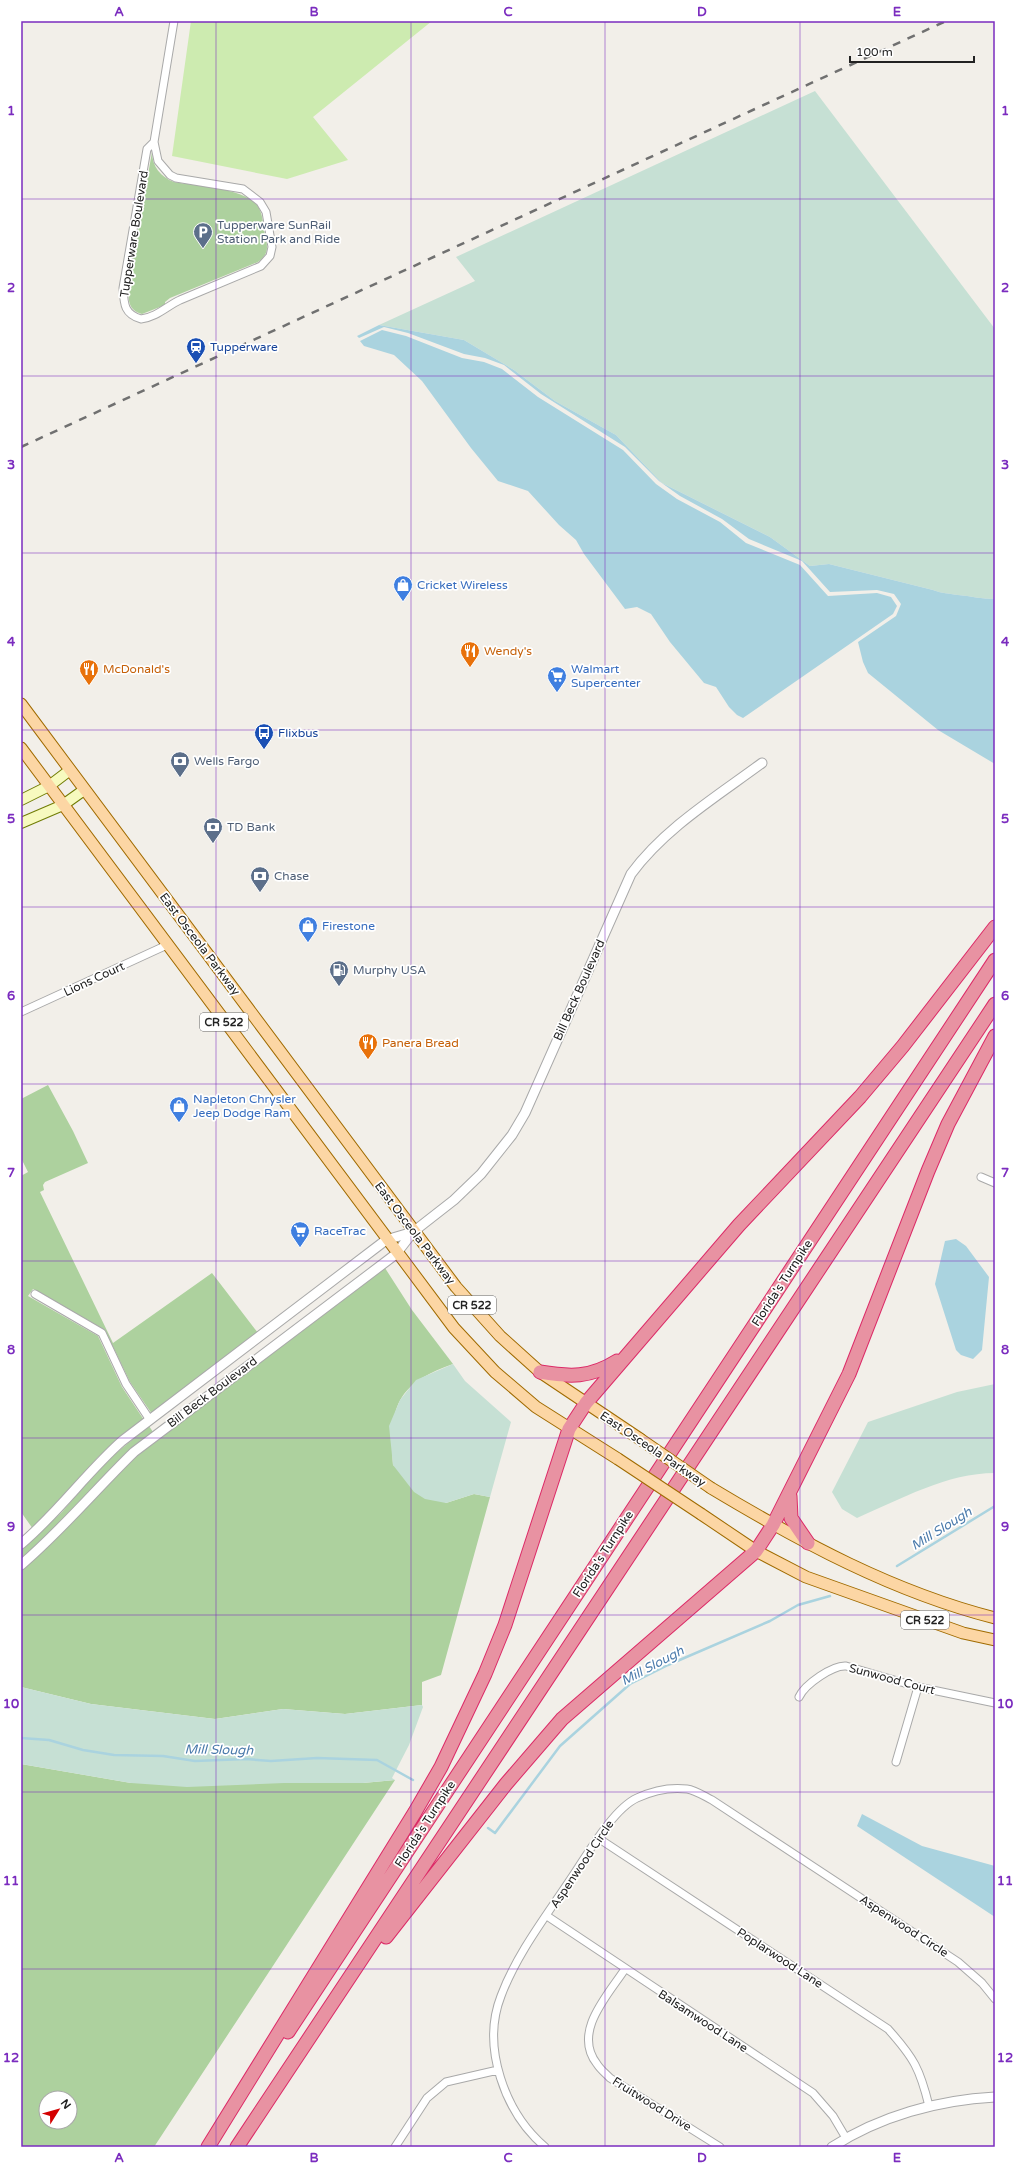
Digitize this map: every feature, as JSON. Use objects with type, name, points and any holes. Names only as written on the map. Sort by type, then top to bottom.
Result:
[{"type":"highway","points":[[210,2147],[441,1767],[463,1723],[505,1624],[569,1429],[586,1403],[739,1225],[860,1097],[889,1063],[995,927]]},
{"type":"highway","name":"Florida's Turnpike","points":[[210,2147],[995,960]]},
{"type":"highway","name":"Florida's Turnpike","points":[[237,2147],[995,1004]]},
{"type":"highway","points":[[343,1987],[385,1939],[506,1784],[562,1719],[756,1551],[773,1525],[849,1374],[928,1171],[948,1124],[995,1036]]},
{"type":"highway","points":[[540,1372],[560,1376],[585,1375],[605,1369],[629,1354]]},
{"type":"highway","points":[[791,1490],[791,1518],[808,1544]]},
{"type":"main road","name":"East Osceola Parkway","points":[[21,704],[413,1232],[456,1287],[500,1336],[540,1372],[711,1488],[773,1525],[808,1544],[906,1589],[964,1610],[995,1618]]},
{"type":"main road","name":"CR 522","points":[[21,748],[396,1254],[449,1322],[475,1352],[519,1393],[569,1429],[618,1459],[756,1551],[806,1577],[963,1633],[995,1640]]},
{"type":"main road","points":[[21,800],[49,786],[70,770]]},
{"type":"main road","points":[[21,823],[63,805],[84,790]]},
{"type":"street","name":"Tupperware Boulevard","points":[[154,142],[147,149],[123,288],[123,302],[128,312],[141,319],[167,308],[171,304],[260,266],[267,261],[272,252],[266,212],[260,202],[243,189],[176,178],[170,175],[158,161],[154,142],[174,21]]},
{"type":"street","name":"Bill Beck Boulevard","points":[[21,1565],[68,1522],[113,1473],[160,1432],[396,1254],[413,1232],[446,1206],[474,1180],[504,1146],[519,1123],[632,874],[646,853],[666,835],[762,763]]},
{"type":"street","name":"Lions Court","points":[[21,1012],[167,945]]},
{"type":"street","points":[[981,1177],[995,1183]]},
{"type":"street","name":"Bill Beck Boulevard","points":[[21,1544],[59,1510],[101,1460],[150,1420],[386,1240],[413,1232]]},
{"type":"street","points":[[35,1294],[102,1333],[126,1384],[150,1420],[160,1432]]},
{"type":"street","name":"Sunwood Court","points":[[800,1697],[811,1682],[843,1666],[918,1686],[995,1703]]},
{"type":"street","points":[[896,1762],[918,1686]]},
{"type":"street","name":"Aspenwood Circle","points":[[545,2147],[523,2124],[508,2099],[498,2070],[494,2031],[500,1998],[514,1967],[598,1838],[616,1814],[635,1798],[663,1789],[688,1789],[712,1800],[958,1962],[982,1982],[995,1999]]},
{"type":"street","name":"Poplarwood Lane","points":[[598,1838],[888,2029],[910,2053],[920,2072],[929,2106]]},
{"type":"street","name":"Balsamwood Lane","points":[[547,1916],[625,1970],[813,2093],[833,2116],[846,2138]]},
{"type":"street","name":"Fruitwood Drive","points":[[625,1970],[592,2018],[588,2032],[590,2050],[596,2063],[610,2078],[720,2147]]},
{"type":"street","points":[[395,2147],[427,2098],[446,2082],[498,2070]]},
{"type":"street","points":[[832,2147],[846,2138],[885,2120],[929,2106],[995,2097]]},
{"type":"green space","points":[[191,21],[432,21],[313,117],[348,160],[287,179],[172,156]]},
{"type":"green space","points":[[815,91],[995,329],[995,599],[943,593],[829,564],[810,566],[770,537],[662,483],[616,435],[555,401],[514,370],[464,340],[379,325],[475,281],[456,257]]},
{"type":"green space","name":"Tupperware SunRail Station Park and Ride","points":[[152,152],[152,157],[158,171],[169,180],[230,191],[250,199],[257,205],[260,212],[267,250],[262,259],[258,262],[170,298],[165,302],[165,305],[142,314],[134,310],[130,304],[128,288]]},
{"type":"green space","points":[[48,1085],[73,1131],[88,1163],[45,1182],[43,1185],[44,1190],[40,1192],[113,1343],[212,1273],[258,1333],[152,1414],[130,1382],[105,1330],[33,1289],[28,1296],[98,1336],[122,1387],[144,1420],[98,1457],[55,1507],[33,1529],[21,1512],[21,1176],[28,1172],[21,1158],[21,1099]]},
{"type":"green space","points":[[385,1268],[412,1310],[453,1364],[419,1380],[408,1389],[400,1400],[395,1413],[393,1428],[393,1465],[446,1503],[474,1494],[490,1497],[441,1675],[422,1682],[422,1705],[345,1714],[283,1709],[215,1719],[91,1704],[21,1687],[21,1571],[66,1529],[137,1456]]},
{"type":"green space","points":[[453,1364],[465,1381],[511,1422],[490,1497],[474,1494],[446,1503],[425,1499],[414,1492],[393,1465],[389,1426],[400,1400],[416,1380]]},
{"type":"green space","name":"Mill Slough","points":[[995,1384],[995,1473],[959,1477],[942,1482],[907,1495],[857,1518],[842,1509],[832,1492],[868,1422],[957,1392]]},
{"type":"green space","points":[[149,1426],[153,1432],[131,1449],[105,1475],[65,1520],[21,1559],[21,1550],[62,1512],[104,1463]]},
{"type":"green space","points":[[21,1687],[91,1704],[215,1719],[283,1709],[345,1714],[422,1705],[423,1707],[409,1745],[392,1778],[395,1780],[363,1783],[284,1783],[187,1787],[131,1783],[21,1764]]},
{"type":"green space","points":[[21,1764],[131,1783],[363,1783],[395,1780],[154,2147],[21,2147]]},
{"type":"water","points":[[379,325],[464,340],[514,370],[555,401],[616,435],[662,483],[770,537],[810,566],[829,564],[943,593],[995,599],[995,764],[938,730],[868,673],[863,662],[858,642],[896,616],[901,604],[894,594],[877,590],[830,592],[802,561],[749,539],[722,519],[680,496],[659,481],[625,447],[541,394],[504,365],[485,358],[464,354],[408,333],[384,327],[359,338],[357,336]]},
{"type":"water","points":[[382,330],[406,336],[462,358],[484,362],[502,369],[538,397],[623,450],[656,484],[677,499],[720,522],[746,543],[800,565],[828,596],[877,593],[891,597],[897,606],[893,614],[743,718],[737,715],[729,707],[716,687],[704,683],[670,642],[651,614],[637,607],[625,609],[584,554],[576,540],[559,525],[528,491],[498,481],[471,448],[422,381],[394,355],[364,346],[360,341]]},
{"type":"water","points":[[956,1239],[966,1246],[989,1277],[982,1350],[973,1359],[961,1355],[956,1350],[935,1284],[945,1241]]},
{"type":"water","points":[[862,1814],[922,1846],[995,1866],[995,1917],[857,1826]]},
{"type":"waterway","name":"Mill Slough","points":[[897,1566],[995,1506]]},
{"type":"waterway","name":"Mill Slough","points":[[488,1828],[495,1833],[560,1746],[630,1684],[668,1665],[770,1621],[798,1605],[830,1596]]},
{"type":"waterway","name":"Mill Slough","points":[[21,1738],[49,1740],[83,1750],[114,1755],[163,1756],[195,1761],[246,1759],[271,1761],[317,1758],[377,1760],[413,1780]]},
{"type":"railway","points":[[21,447],[946,21]]},
{"type":"place","name":"Tupperware SunRail Station Park and Ride","points":[[203,249]]},
{"type":"place","name":"Tupperware","points":[[196,364]]},
{"type":"place","name":"Cricket Wireless","points":[[403,602]]},
{"type":"place","name":"Wendy's","points":[[470,668]]},
{"type":"place","name":"McDonald's","points":[[89,686]]},
{"type":"place","name":"Walmart Supercenter","points":[[557,693]]},
{"type":"place","name":"Flixbus","points":[[264,750]]},
{"type":"place","name":"Wells Fargo","points":[[180,778]]},
{"type":"place","name":"TD Bank","points":[[213,844]]},
{"type":"place","name":"Chase","points":[[260,893]]},
{"type":"place","name":"Firestone","points":[[308,943]]},
{"type":"place","name":"Murphy USA","points":[[339,987]]},
{"type":"place","name":"Panera Bread","points":[[368,1060]]},
{"type":"place","name":"Napleton Chrysler Jeep Dodge Ram","points":[[179,1123]]},
{"type":"place","name":"RaceTrac","points":[[300,1248]]}]
